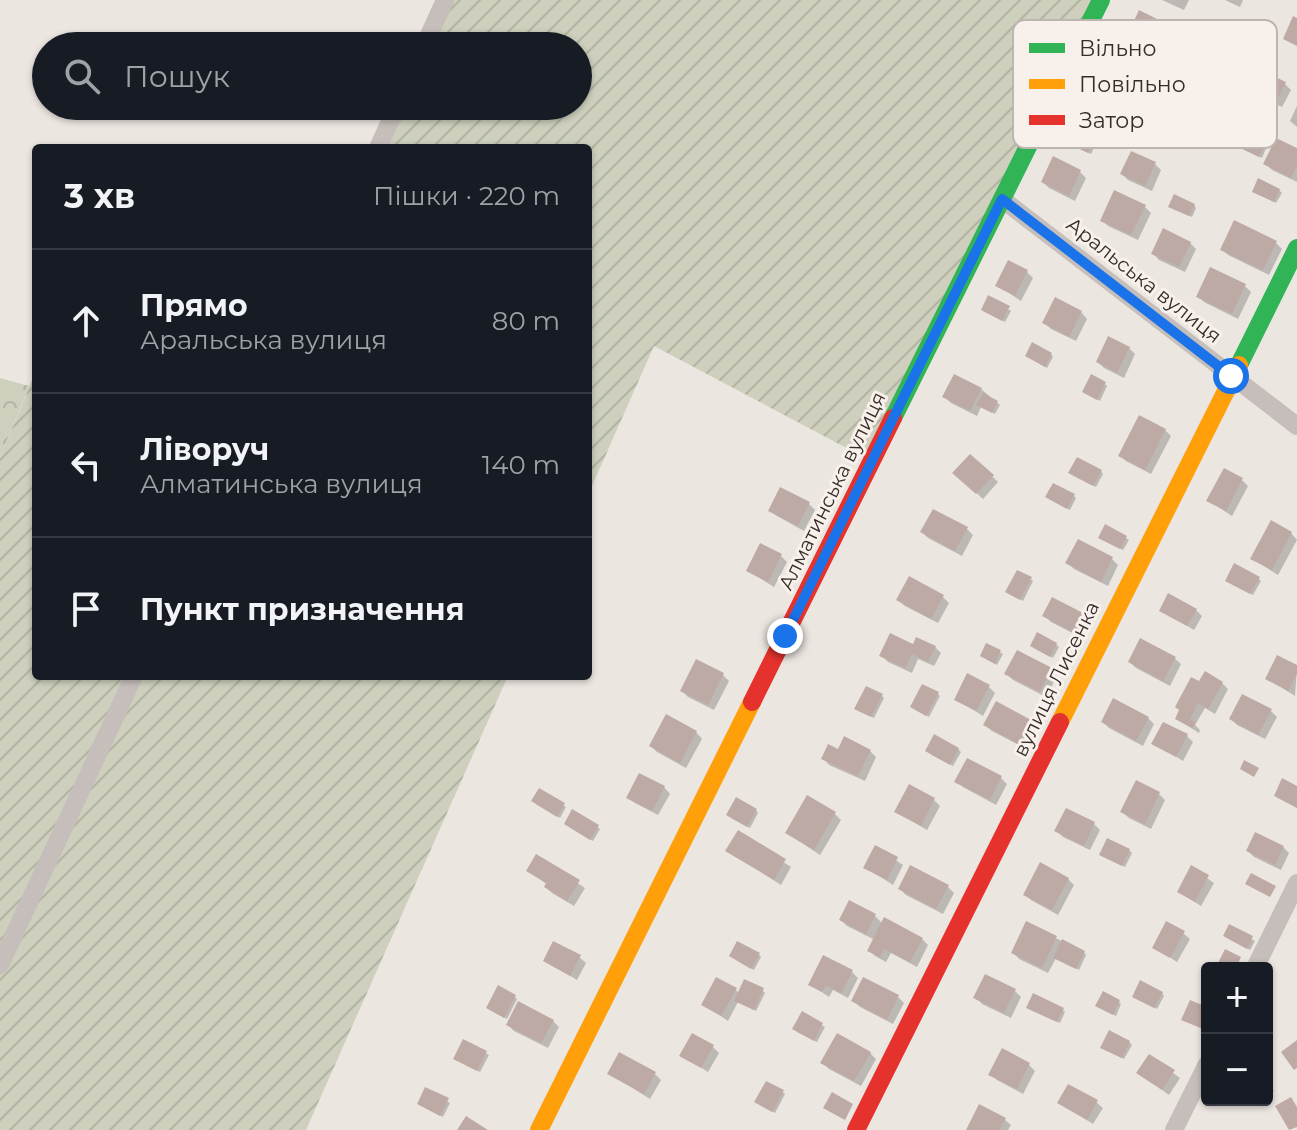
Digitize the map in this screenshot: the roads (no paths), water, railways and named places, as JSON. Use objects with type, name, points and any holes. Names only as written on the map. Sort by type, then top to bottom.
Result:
[{"type":"street","points":[[430,32],[445,0]]},
{"type":"street","name":"Алматинська вулиця","points":[[1091,20],[1101,0]]},
{"type":"street","points":[[380,144],[391,120]]},
{"type":"street","name":"Алматинська вулиця","points":[[539,1130],[1027,148]]},
{"type":"street","name":"Аральська вулиця","points":[[1002,199],[1297,426]]},
{"type":"street","name":"вулиця Лисенка","points":[[856,1130],[1297,248]]},
{"type":"street","points":[[0,965],[132,680]]},
{"type":"street","points":[[1258,962],[1297,883]]},
{"type":"street","points":[[1174,1130],[1201,1076]]}]
